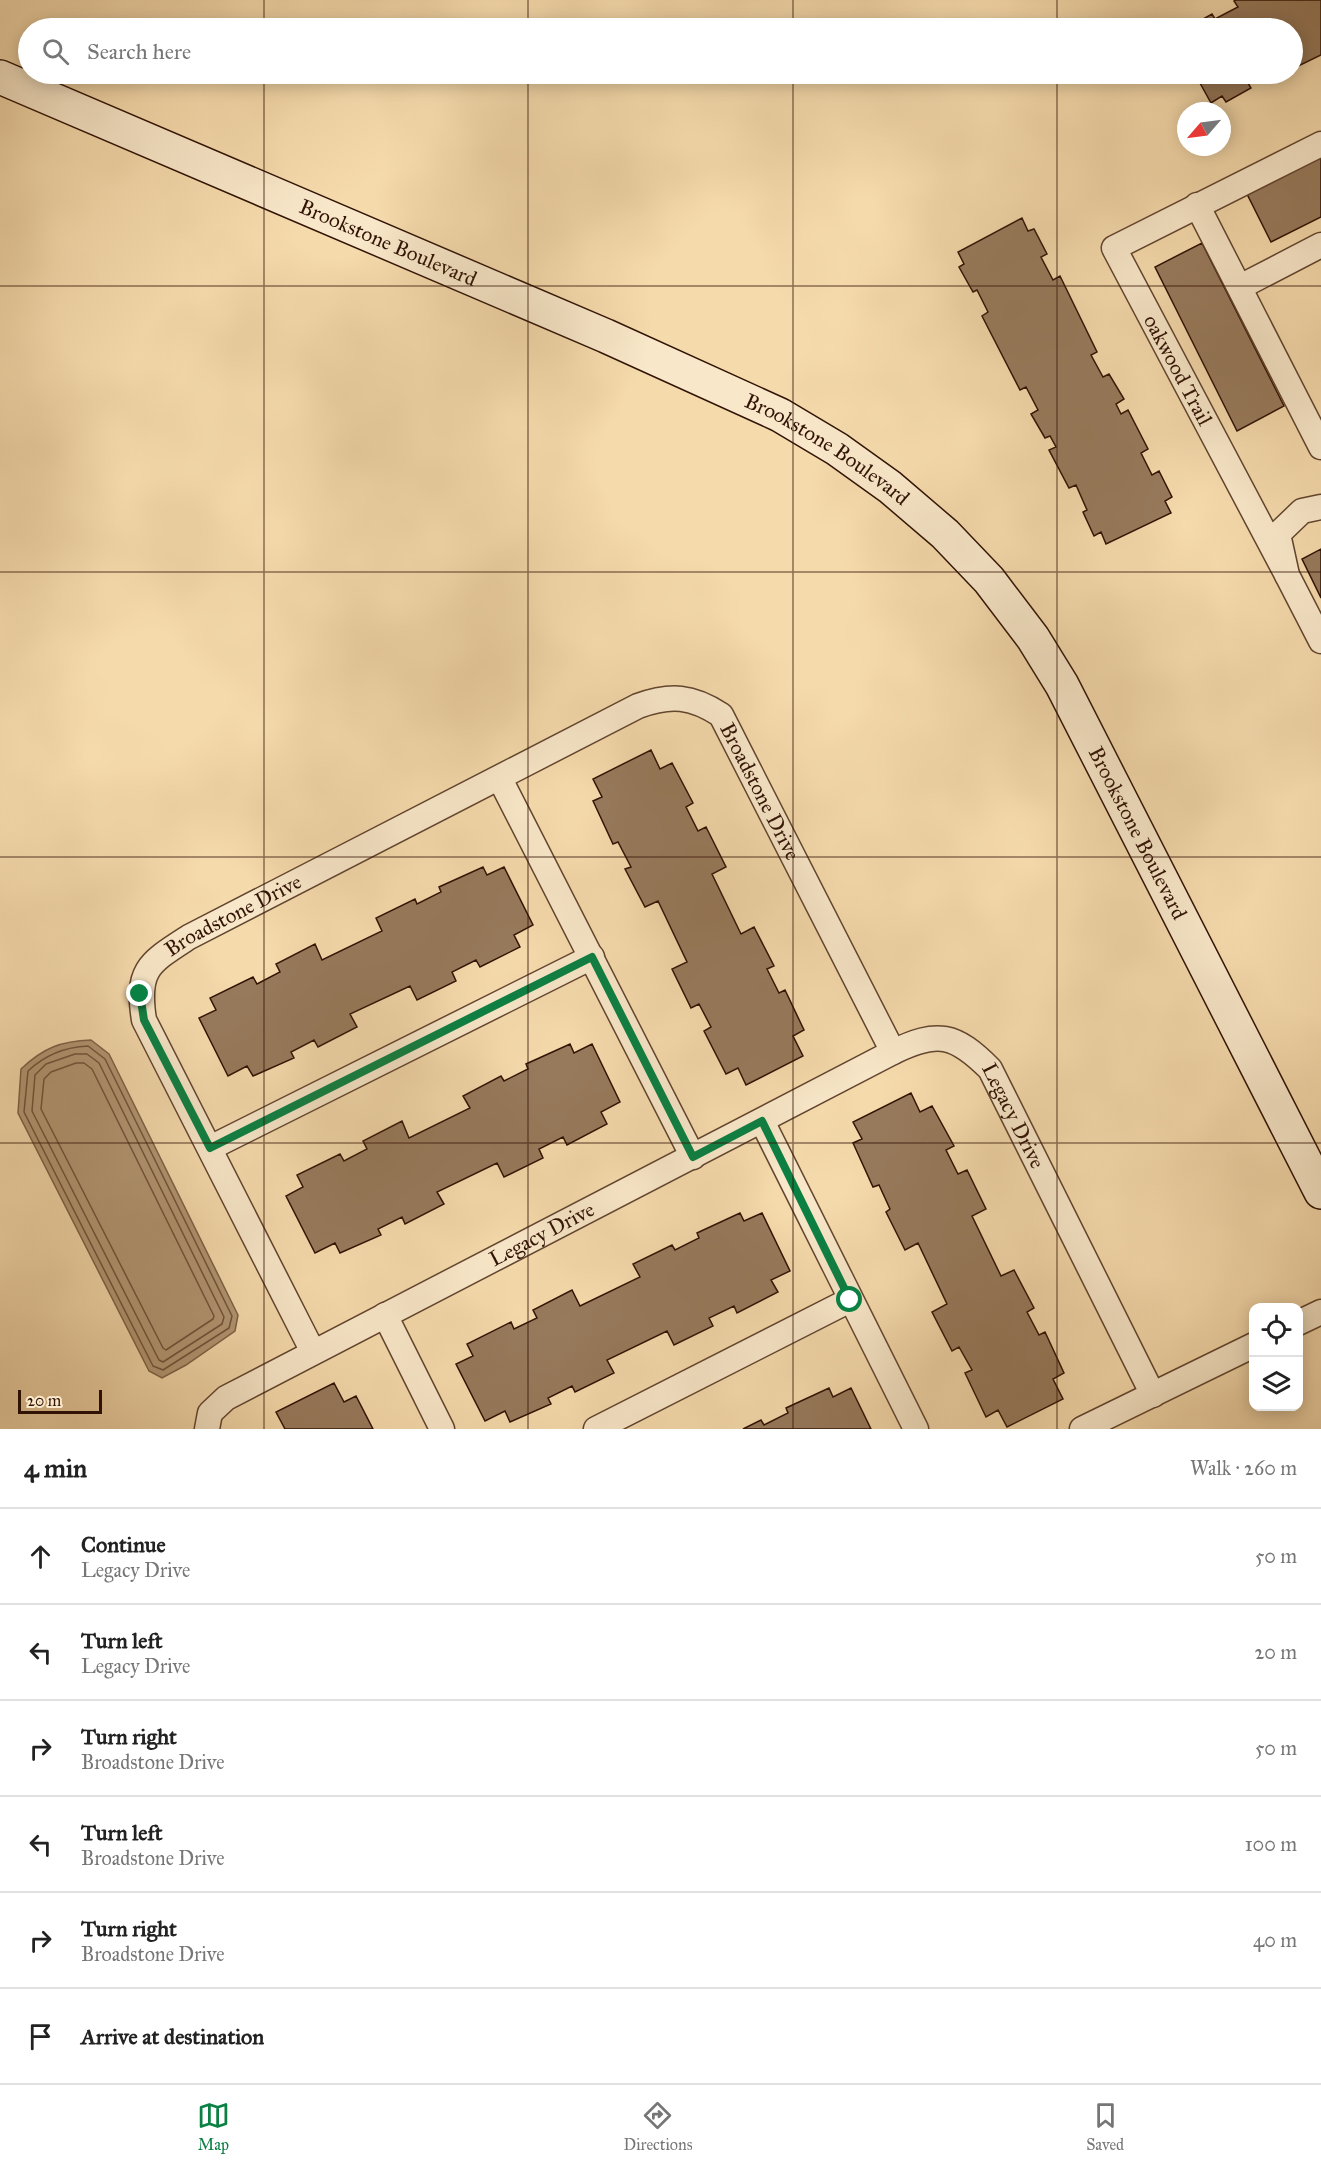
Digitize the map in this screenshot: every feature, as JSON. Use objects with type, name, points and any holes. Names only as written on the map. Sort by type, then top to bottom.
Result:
[{"type":"street","name":"Brookstone Boulevard","points":[[0,77],[606,336],[780,416],[837,449],[890,487],[945,534],[989,580],[1033,638],[1062,685],[1321,1192]]},
{"type":"street","name":"oakwood Trail","points":[[1321,144],[1114,248],[1321,641]]},
{"type":"street","points":[[1197,205],[1321,447]]},
{"type":"street","points":[[1240,287],[1321,245]]},
{"type":"street","name":"oakwood Trail","points":[[1287,576],[1278,534],[1302,511],[1321,507]]},
{"type":"street","name":"Broadstone Drive","points":[[313,1352],[144,1020],[140,994],[144,976],[157,958],[199,932],[654,700],[676,698],[701,702],[721,716],[893,1052]]},
{"type":"street","points":[[500,779],[693,1157]]},
{"type":"street","points":[[210,1148],[592,957]]},
{"type":"street","name":"Legacy Drive","points":[[207,1429],[210,1413],[226,1398],[893,1052],[916,1041],[946,1038],[969,1048],[990,1069],[1153,1395]]},
{"type":"street","points":[[762,1121],[915,1429]]},
{"type":"street","points":[[596,1429],[850,1300]]},
{"type":"street","points":[[1303,1321],[1321,1312]]},
{"type":"street","points":[[385,1315],[442,1429]]},
{"type":"street","points":[[1082,1429],[1249,1347]]},
{"type":"water","points":[[91,1040],[109,1054],[238,1315],[235,1331],[186,1365],[162,1378],[149,1371],[18,1113],[21,1069],[53,1047],[70,1042]]},
{"type":"building","points":[[1321,0],[1321,55],[1303,64],[1303,18],[1217,18],[1238,7],[1234,1]]},
{"type":"building","points":[[1201,84],[1249,84],[1251,88],[1226,102],[1222,96],[1210,102]]},
{"type":"building","points":[[1321,157],[1321,217],[1271,242],[1247,194]]},
{"type":"building","points":[[1022,218],[1028,231],[1034,229],[1047,254],[1041,257],[1053,280],[1060,276],[1097,352],[1091,355],[1103,377],[1109,374],[1124,399],[1116,404],[1121,414],[1128,410],[1148,449],[1141,453],[1152,475],[1159,471],[1172,497],[1165,501],[1171,513],[1106,544],[1101,532],[1094,536],[1083,512],[1087,510],[1076,485],[1069,488],[1049,450],[1056,447],[1050,436],[1045,438],[1031,414],[1038,410],[1026,387],[1020,390],[982,316],[988,312],[977,290],[973,292],[959,267],[964,264],[958,252]]},
{"type":"building","points":[[1202,243],[1284,406],[1237,431],[1155,267]]},
{"type":"building","points":[[1321,549],[1321,598],[1302,559]]},
{"type":"building","points":[[651,750],[660,769],[672,763],[693,803],[686,807],[698,831],[706,827],[726,867],[712,874],[741,934],[754,927],[774,966],[767,969],[779,993],[785,990],[804,1030],[793,1036],[803,1056],[746,1085],[738,1068],[726,1074],[704,1031],[711,1027],[699,1004],[691,1008],[672,969],[687,962],[658,901],[645,907],[625,869],[631,867],[618,842],[613,844],[593,801],[602,797],[593,779]]},
{"type":"building","points":[[483,867],[487,875],[504,867],[533,925],[514,935],[520,947],[480,967],[476,960],[452,972],[456,981],[417,1000],[410,986],[350,1014],[357,1027],[318,1047],[314,1040],[291,1052],[294,1058],[253,1076],[247,1066],[228,1076],[199,1018],[216,1010],[210,998],[253,977],[257,984],[280,972],[276,964],[315,944],[322,960],[382,931],[376,918],[415,899],[417,904],[441,892],[439,887]]},
{"type":"building","points":[[570,1044],[574,1053],[592,1044],[620,1102],[601,1112],[607,1124],[567,1145],[563,1137],[539,1149],[543,1158],[504,1177],[497,1163],[437,1192],[444,1204],[405,1224],[402,1217],[378,1229],[381,1235],[340,1253],[335,1243],[315,1253],[286,1196],[303,1187],[297,1175],[340,1154],[344,1161],[367,1149],[363,1141],[402,1121],[409,1138],[470,1108],[463,1096],[501,1076],[504,1081],[528,1069],[526,1064]]},
{"type":"building","points":[[911,1093],[920,1112],[932,1106],[954,1146],[946,1150],[958,1174],[967,1170],[986,1209],[972,1216],[1001,1276],[1014,1270],[1034,1308],[1027,1312],[1039,1335],[1045,1332],[1064,1373],[1053,1379],[1063,1399],[1007,1427],[998,1410],[986,1417],[965,1373],[972,1370],[959,1347],[952,1351],[932,1312],[947,1304],[918,1243],[905,1250],[886,1212],[890,1209],[879,1185],[873,1187],[853,1143],[862,1139],[853,1122]]},
{"type":"building","points":[[740,1213],[744,1221],[762,1213],[790,1271],[771,1280],[778,1292],[737,1313],[734,1306],[709,1318],[713,1326],[674,1345],[667,1331],[607,1360],[614,1373],[575,1392],[572,1386],[548,1398],[551,1404],[510,1422],[505,1411],[485,1421],[456,1364],[473,1356],[467,1344],[511,1322],[514,1329],[537,1318],[533,1310],[572,1290],[580,1306],[640,1277],[633,1264],[672,1245],[675,1250],[699,1238],[697,1233]]},
{"type":"building","points":[[334,1383],[344,1402],[356,1396],[373,1429],[285,1429],[276,1412]]},
{"type":"building","points":[[829,1388],[833,1397],[851,1388],[871,1429],[743,1429],[761,1420],[764,1425],[788,1413],[786,1408]]},
{"type":"route","points":[[140,994],[144,1020],[210,1148],[592,957],[693,1157],[762,1121],[850,1300]]}]
